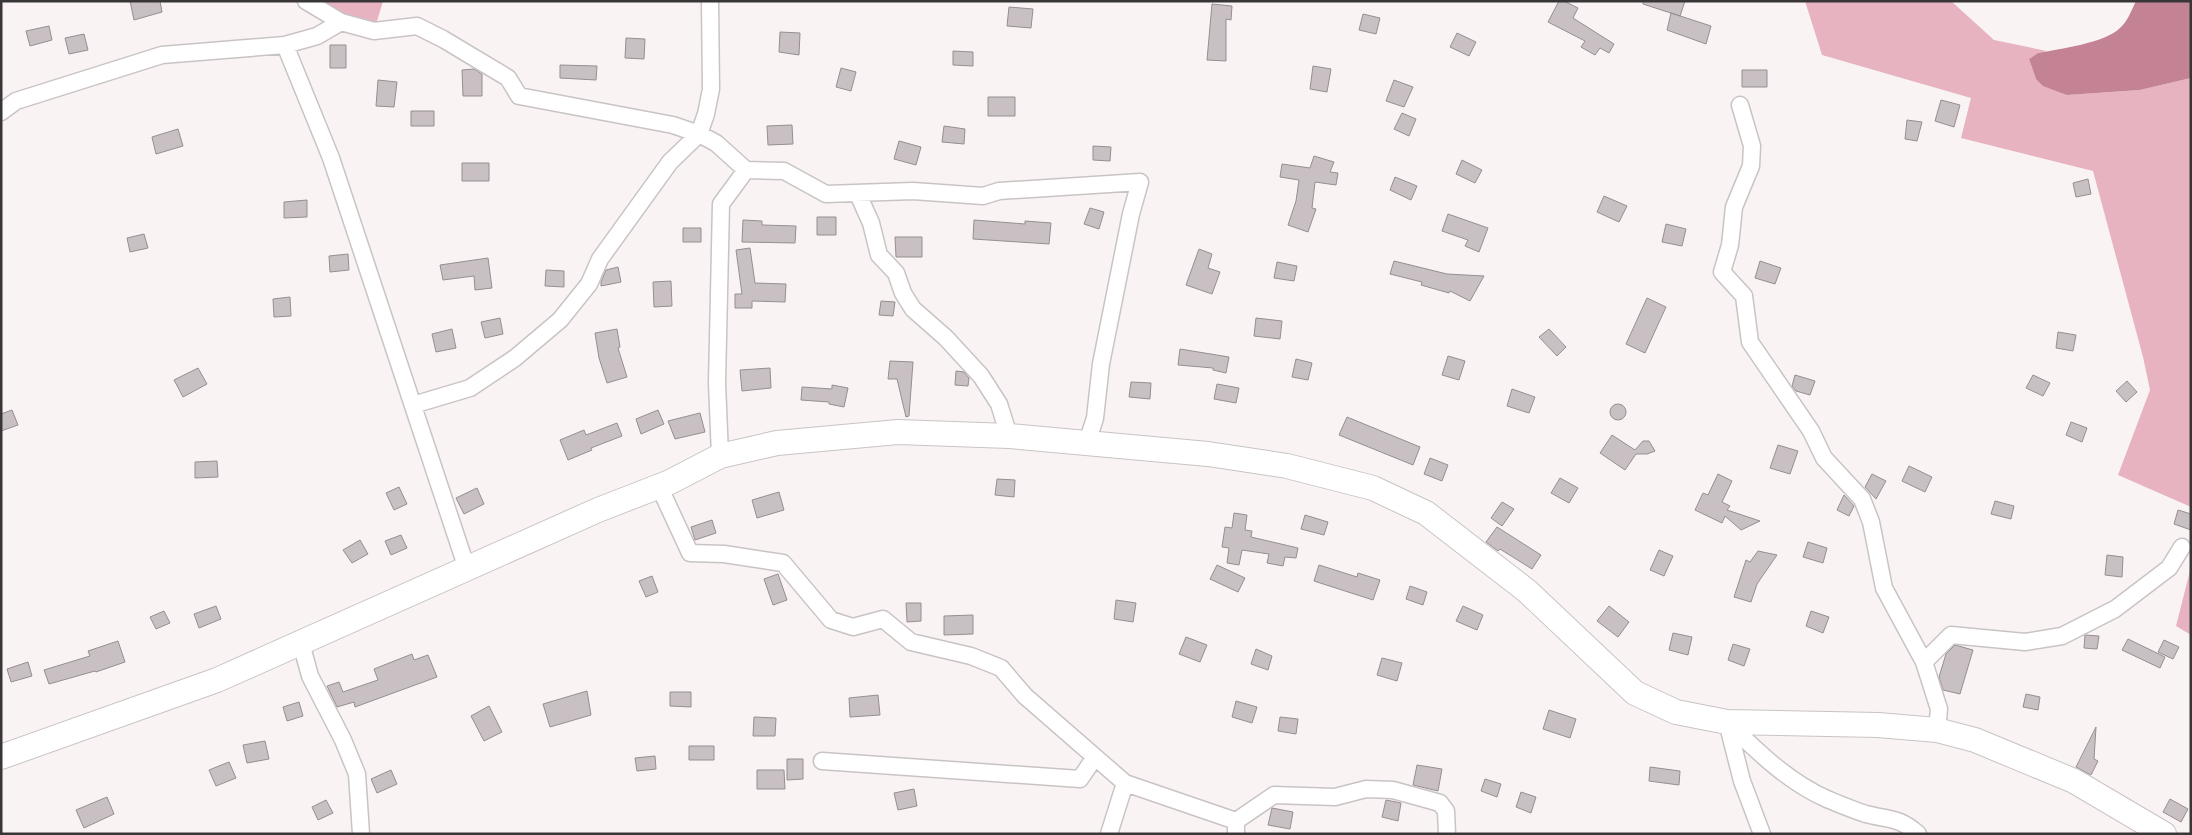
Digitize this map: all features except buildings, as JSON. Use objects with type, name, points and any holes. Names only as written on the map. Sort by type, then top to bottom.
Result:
[{"type":"main road","points":[[1,757],[217,680],[598,510],[659,486],[720,456],[777,443],[898,432],[1009,436],[1208,454],[1287,466],[1373,488],[1426,513],[1526,591],[1635,693],[1676,712],[1727,722],[1878,725],[1938,730],[1974,740],[2074,781],[2164,834]]},
{"type":"street","points":[[306,1],[341,22],[374,31],[418,26],[508,78],[519,96],[673,125],[699,134],[716,143],[746,170],[784,171],[826,194],[913,191],[983,196],[999,191],[1140,182],[1131,214],[1101,364],[1096,418],[1087,443]]},
{"type":"street","points":[[413,406],[470,388],[515,358],[560,320],[589,284],[600,259],[670,162],[699,134],[706,114],[711,89],[710,1]]},
{"type":"street","points":[[1,112],[16,101],[162,55],[285,45],[317,36],[341,22]]},
{"type":"street","points":[[285,45],[331,158],[427,454],[467,569]]},
{"type":"street","points":[[1740,105],[1752,146],[1750,166],[1734,207],[1730,245],[1722,272],[1744,296],[1750,342],[1811,431],[1824,458],[1862,499],[1871,522],[1884,588],[1924,662],[1939,709],[1938,730]]},
{"type":"street","points":[[720,456],[717,384],[721,204],[746,170]]},
{"type":"street","points":[[858,194],[871,223],[879,255],[896,273],[902,293],[912,309],[946,338],[981,376],[999,404],[1009,436]]},
{"type":"street","points":[[659,486],[690,553],[724,554],[783,563],[831,620],[853,627],[883,620],[911,642],[971,656],[1001,668],[1025,696],[1125,783],[1236,827],[1274,795],[1335,798],[1366,789],[1393,790],[1440,804],[1446,811],[1447,834]]},
{"type":"street","points":[[1924,662],[1951,635],[2025,642],[2062,636],[2115,609],[2169,568],[2182,547]]},
{"type":"street","points":[[301,643],[310,676],[343,740],[357,774],[361,834]]},
{"type":"street","points":[[1727,722],[1742,780],[1762,834]]},
{"type":"street","points":[[1727,722],[1800,785],[1826,799],[1864,814],[1905,823],[1918,834]]},
{"type":"street","points":[[822,761],[1080,779],[1095,757]]},
{"type":"street","points":[[1109,834],[1125,783]]},
{"type":"shaded area","points":[[306,1],[383,1],[374,31]]},
{"type":"shaded area","points":[[1805,1],[1951,1],[1994,40],[2047,51],[2038,53],[2029,59],[2036,79],[2067,95],[2140,90],[2191,78],[2191,507],[2118,475],[2150,390],[2143,357],[2093,171],[1961,138],[1971,98],[1822,55]]},
{"type":"shaded area","points":[[2136,1],[2191,1],[2191,78],[2140,90],[2067,95],[2043,86],[2036,79],[2029,59],[2038,53],[2081,45],[2104,38],[2120,28],[2129,16]]},
{"type":"shaded area","points":[[2191,567],[2191,635],[2176,626]]}]
